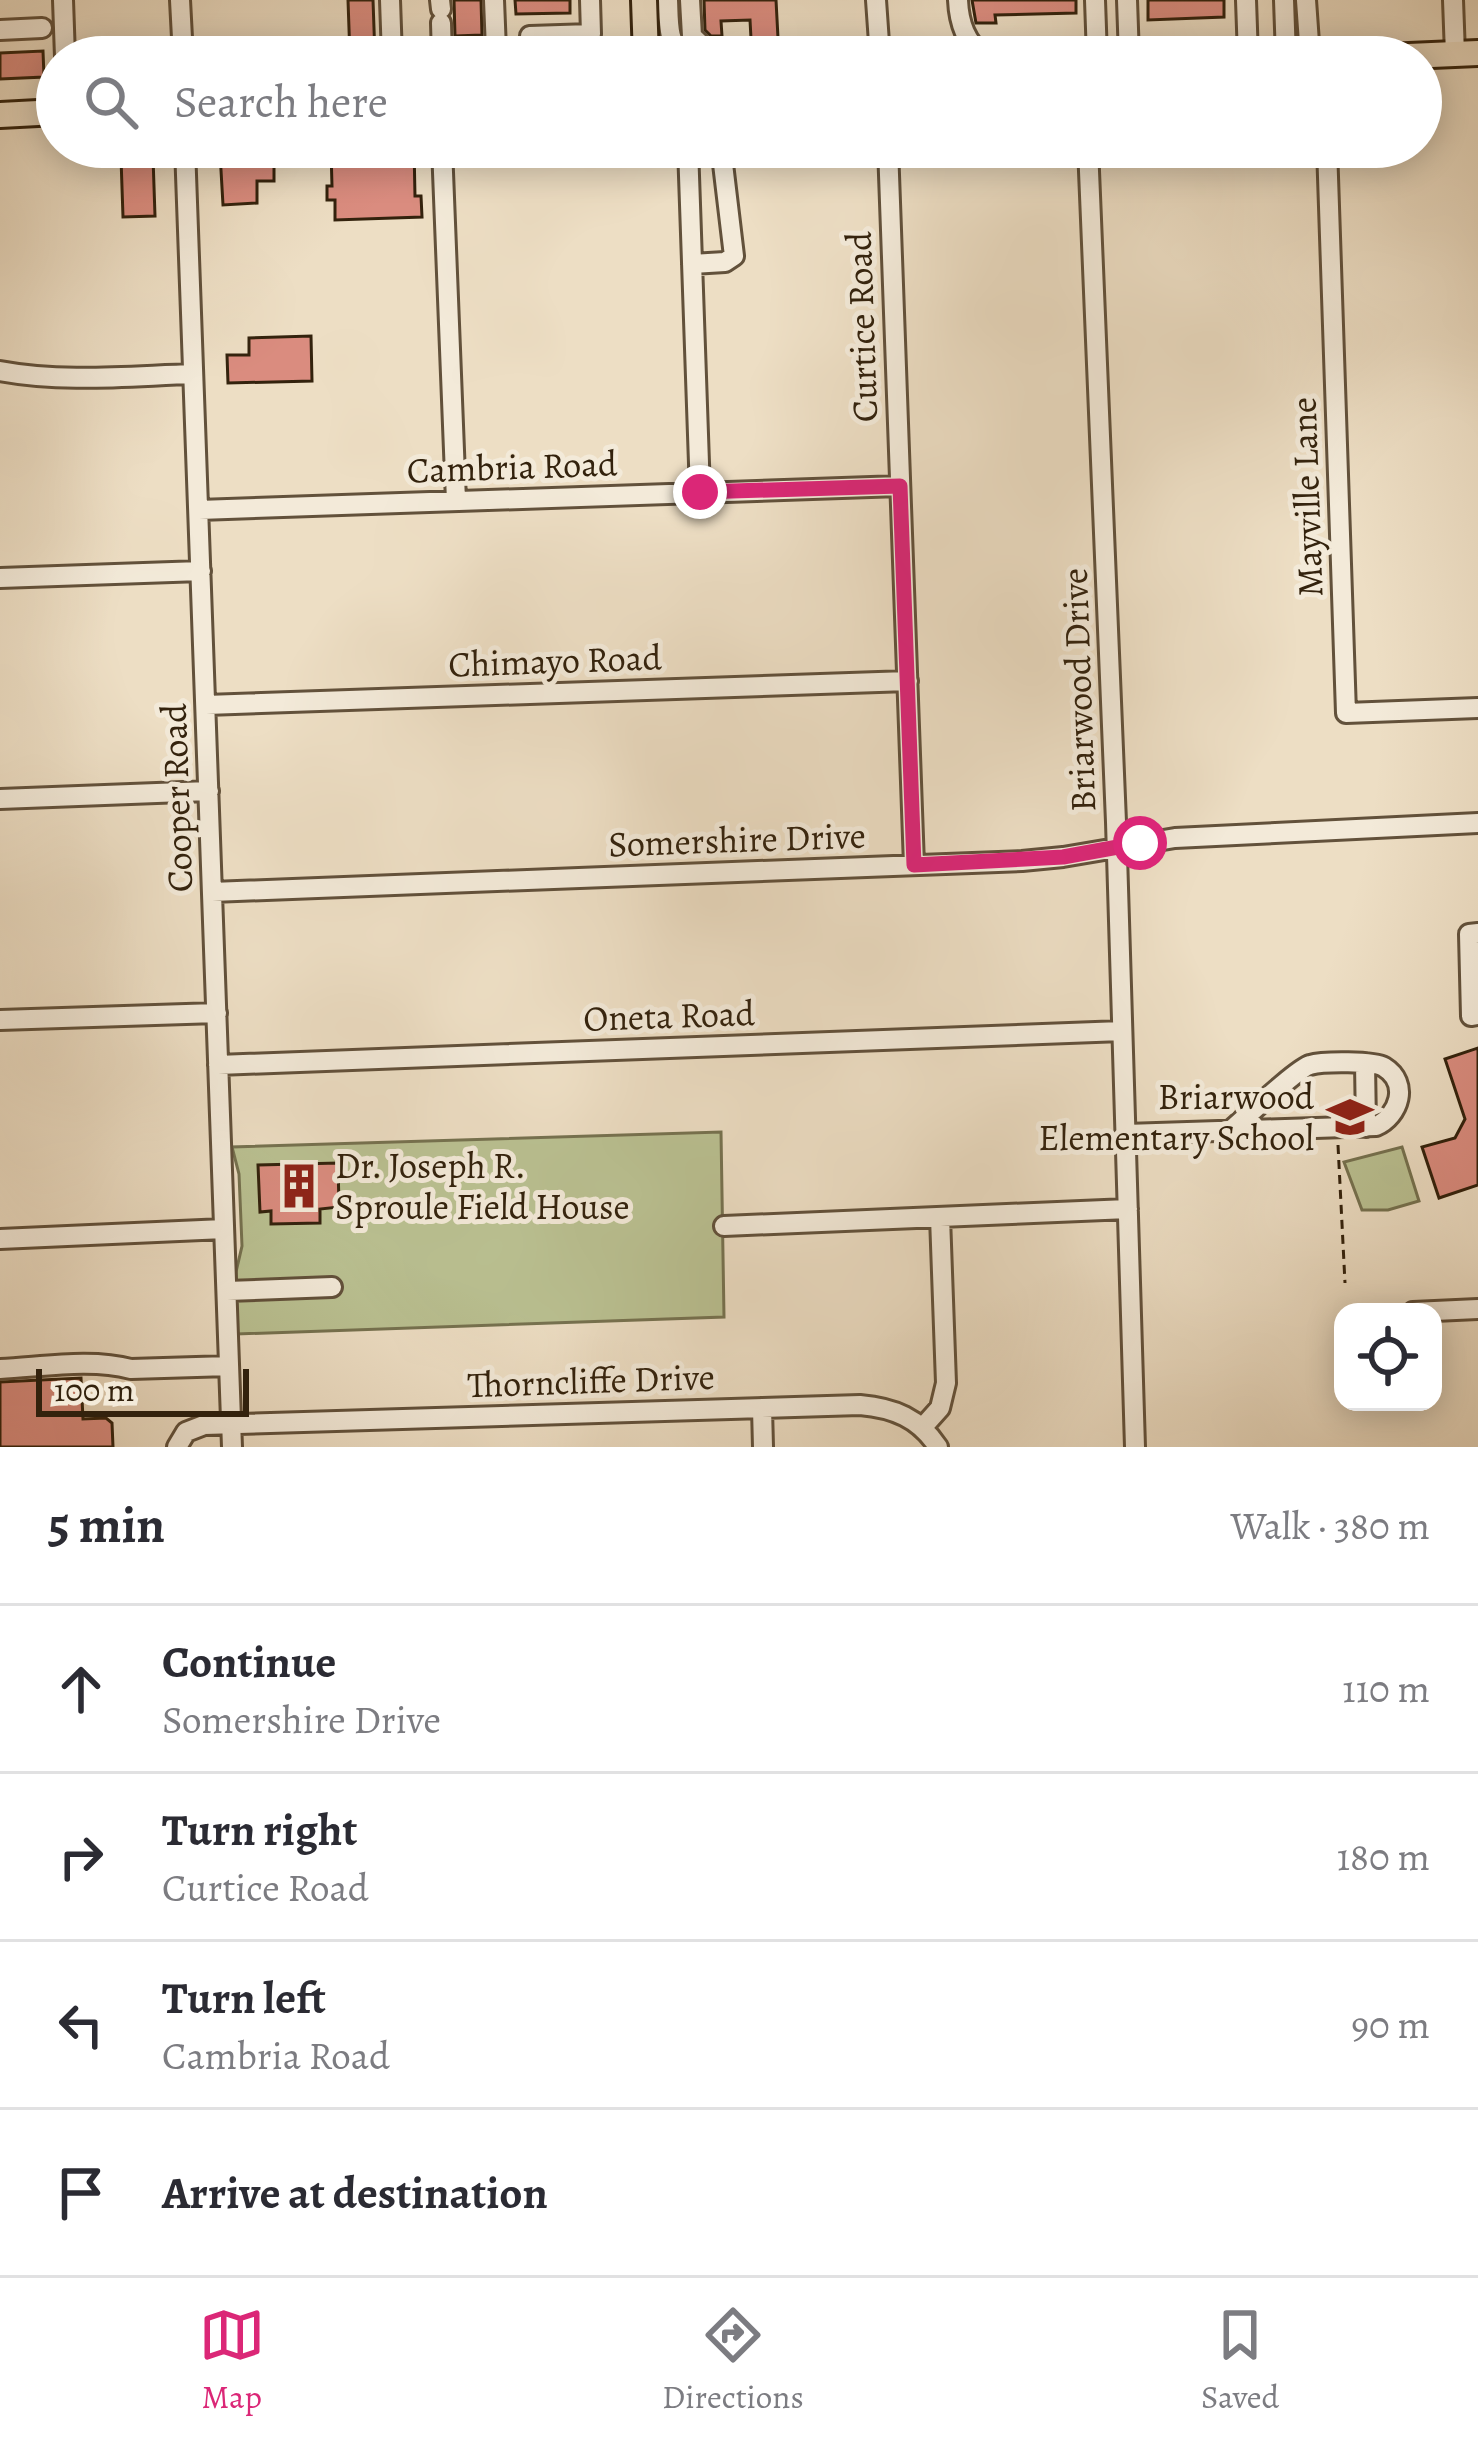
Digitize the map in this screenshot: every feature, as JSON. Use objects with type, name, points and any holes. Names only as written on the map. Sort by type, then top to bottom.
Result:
[{"type":"main road","points":[[644,0],[645,36]]},
{"type":"main road","points":[[0,115],[36,113]]},
{"type":"street","points":[[63,0],[64,36]]},
{"type":"street","points":[[180,0],[182,36]]},
{"type":"street","points":[[390,0],[391,36]]},
{"type":"street","points":[[494,0],[495,36]]},
{"type":"street","points":[[530,36],[590,34],[590,0]]},
{"type":"street","points":[[668,0],[670,36],[692,36],[691,0]]},
{"type":"street","points":[[876,0],[879,36]]},
{"type":"street","points":[[1095,0],[1096,36]]},
{"type":"street","points":[[1127,0],[1128,36]]},
{"type":"street","points":[[1246,0],[1247,36]]},
{"type":"street","points":[[1284,0],[1285,36]]},
{"type":"street","points":[[1306,0],[1309,36]]},
{"type":"street","points":[[1453,0],[1467,54]]},
{"type":"street","points":[[0,30],[42,28]]},
{"type":"street","name":"Cooper Road","points":[[186,168],[232,1447]]},
{"type":"street","points":[[443,168],[455,501]]},
{"type":"street","points":[[689,168],[700,492]]},
{"type":"street","points":[[692,265],[725,262],[734,256],[724,168]]},
{"type":"street","name":"Curtice Road","points":[[889,168],[914,865]]},
{"type":"street","name":"Briarwood Drive","points":[[1089,168],[1136,1447]]},
{"type":"street","name":"Mayville Lane","points":[[1329,168],[1346,713],[1478,708]]},
{"type":"street","points":[[0,370],[72,378],[194,374]]},
{"type":"street","name":"Cambria Road","points":[[199,510],[900,486]]},
{"type":"street","points":[[0,578],[201,571]]},
{"type":"street","name":"Chimayo Road","points":[[206,705],[908,681]]},
{"type":"street","points":[[0,800],[208,791]]},
{"type":"street","name":"Somershire Drive","points":[[212,892],[1022,861],[1175,838],[1478,823]]},
{"type":"street","points":[[1478,933],[1469,934],[1471,1016],[1478,1016]]},
{"type":"street","points":[[0,1020],[217,1012]]},
{"type":"street","name":"Oneta Road","points":[[218,1065],[1122,1031]]},
{"type":"street","points":[[1365,1063],[1366,1127]]},
{"type":"street","points":[[1126,1134],[1376,1126],[1389,1119],[1398,1104],[1399,1087],[1380,1065],[1308,1065],[1231,1130]]},
{"type":"street","points":[[724,1226],[1129,1209]]},
{"type":"street","points":[[938,1447],[923,1427],[940,1408],[946,1383],[940,1217]]},
{"type":"street","points":[[0,1239],[224,1229]]},
{"type":"street","points":[[226,1291],[332,1287]]},
{"type":"street","points":[[1442,1311],[1478,1309]]},
{"type":"street","points":[[0,1369],[230,1366]]},
{"type":"street","name":"Thorncliffe Drive","points":[[177,1447],[192,1428],[232,1424],[860,1405],[886,1407],[923,1427]]},
{"type":"street","points":[[762,1408],[763,1447]]},
{"type":"path","points":[[1338,1144],[1345,1283]]},
{"type":"green space","points":[[721,1132],[724,1317],[237,1334],[236,1272],[242,1246],[239,1174],[232,1147]]},
{"type":"green space","points":[[1402,1147],[1419,1201],[1388,1210],[1362,1210],[1344,1162]]},
{"type":"building","points":[[348,0],[373,0],[374,36],[349,36]]},
{"type":"building","points":[[454,0],[481,0],[482,35],[455,36]]},
{"type":"building","points":[[515,0],[570,0],[570,13],[516,14]]},
{"type":"building","points":[[704,0],[776,0],[778,36],[751,36],[750,20],[721,21],[722,36],[711,36],[705,30]]},
{"type":"building","points":[[972,0],[1076,0],[1076,13],[995,15],[996,23],[976,23]]},
{"type":"building","points":[[1148,0],[1224,0],[1224,17],[1148,20]]},
{"type":"building","points":[[36,51],[36,77],[0,79],[0,53]]},
{"type":"building","points":[[121,168],[153,168],[155,216],[123,217]]},
{"type":"building","points":[[221,168],[274,168],[274,181],[257,181],[257,203],[223,205]]},
{"type":"building","points":[[332,168],[414,168],[415,196],[421,196],[422,217],[335,220],[335,200],[327,200],[327,186],[332,186]]},
{"type":"building","points":[[311,336],[312,381],[228,383],[227,355],[249,355],[249,338]]},
{"type":"building","points":[[1478,1048],[1478,1185],[1439,1198],[1422,1147],[1455,1138],[1465,1119],[1445,1059]]},
{"type":"building","name":"Dr. Joseph R. Sproule Field House","points":[[338,1163],[339,1207],[320,1209],[320,1223],[271,1224],[271,1211],[260,1212],[258,1165]]},
{"type":"building","points":[[81,1378],[83,1419],[106,1418],[112,1423],[113,1447],[0,1447],[0,1382]]},
{"type":"place","name":"Briarwood Elementary School","points":[[1350,1117]]},
{"type":"place","name":"Dr. Joseph R. Sproule Field House","points":[[299,1186]]},
{"type":"route","points":[[700,492],[900,486],[914,865],[1022,861],[1140,843]]}]
